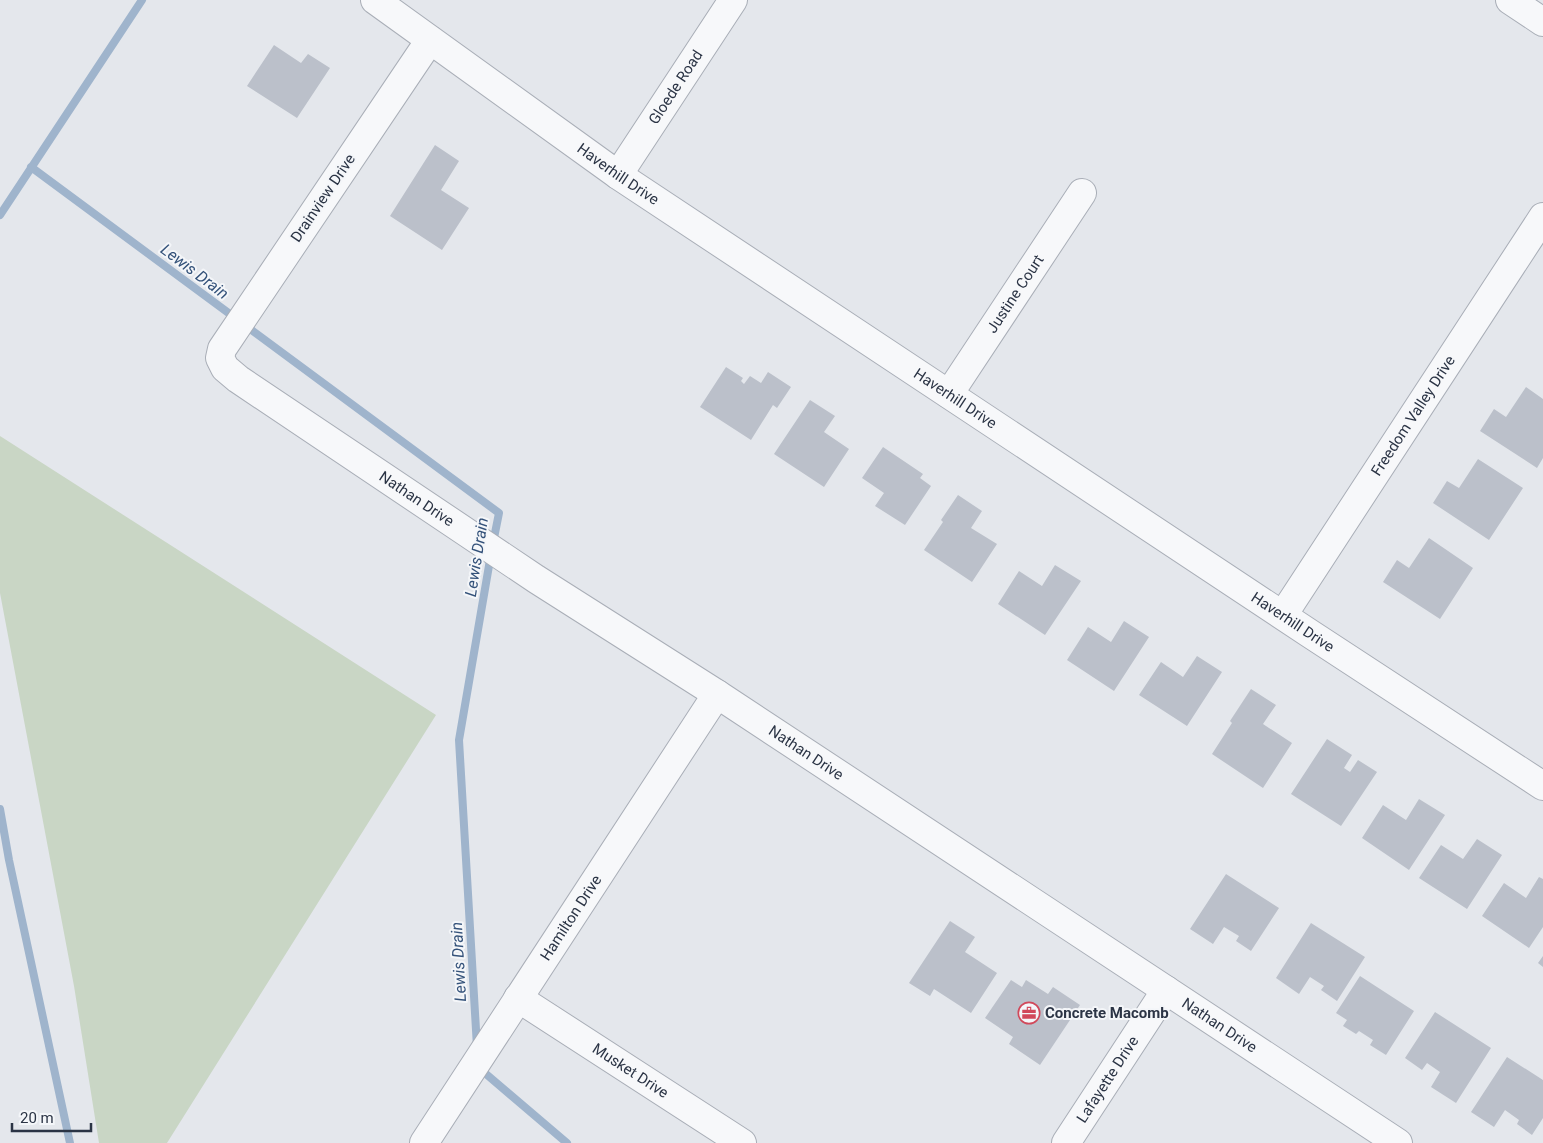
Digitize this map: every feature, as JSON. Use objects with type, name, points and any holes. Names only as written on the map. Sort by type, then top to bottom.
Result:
[{"type":"street","name":"Haverhill Drive","points":[[375,0],[618,175],[1543,786]]},
{"type":"street","name":"Gloede Road","points":[[618,175],[734,0]]},
{"type":"street","points":[[1510,0],[1543,22]]},
{"type":"street","name":"Drainview Drive","points":[[220,358],[222,349],[232,333],[430,40]]},
{"type":"street","name":"Justine Court","points":[[949,394],[1082,193]]},
{"type":"street","name":"Freedom Valley Drive","points":[[1282,615],[1543,217]]},
{"type":"street","name":"Nathan Drive","points":[[220,358],[225,368],[238,379],[536,579],[717,694],[1398,1143]]},
{"type":"street","name":"Hamilton Drive","points":[[424,1143],[717,694]]},
{"type":"street","name":"Lafayette Drive","points":[[1066,1143],[1166,990]]},
{"type":"street","name":"Musket Drive","points":[[518,998],[742,1143]]},
{"type":"green space","points":[[0,436],[436,715],[167,1143],[99,1143],[74,986],[0,593]]},
{"type":"building","points":[[274,45],[301,63],[308,54],[330,68],[297,118],[247,86]]},
{"type":"building","points":[[435,145],[459,161],[441,190],[469,208],[442,250],[390,216]]},
{"type":"building","points":[[726,367],[743,378],[741,381],[744,384],[750,376],[761,383],[768,372],[791,387],[777,408],[773,405],[751,440],[700,407]]},
{"type":"building","points":[[1526,387],[1543,399],[1543,458],[1537,468],[1480,431],[1494,409],[1506,417]]},
{"type":"building","points":[[810,400],[835,416],[824,432],[849,449],[824,487],[774,454]]},
{"type":"building","points":[[883,447],[923,474],[920,478],[931,486],[905,525],[875,506],[884,493],[862,478]]},
{"type":"building","points":[[1478,459],[1523,488],[1489,540],[1433,503],[1447,481],[1459,488]]},
{"type":"building","points":[[958,495],[982,511],[971,528],[997,544],[972,582],[924,550]]},
{"type":"building","points":[[1429,538],[1473,568],[1440,619],[1383,582],[1397,560],[1409,568]]},
{"type":"building","points":[[1055,565],[1081,581],[1045,635],[998,604],[1019,571],[1042,586]]},
{"type":"building","points":[[1124,621],[1149,637],[1114,691],[1067,660],[1088,627],[1111,642]]},
{"type":"building","points":[[1197,656],[1222,672],[1187,726],[1139,695],[1161,662],[1183,677]]},
{"type":"building","points":[[1251,689],[1276,705],[1263,724],[1292,743],[1263,788],[1212,754],[1232,723],[1230,721]]},
{"type":"building","points":[[1327,739],[1352,755],[1344,768],[1350,772],[1358,760],[1377,772],[1341,826],[1291,794]]},
{"type":"building","points":[[1419,799],[1445,815],[1409,870],[1362,838],[1383,805],[1406,820]]},
{"type":"building","points":[[1477,839],[1502,855],[1467,909],[1419,878],[1441,845],[1463,859]]},
{"type":"building","points":[[1226,874],[1279,908],[1251,951],[1236,941],[1239,936],[1224,927],[1213,944],[1190,929]]},
{"type":"building","points":[[1539,877],[1543,879],[1543,927],[1529,948],[1482,916],[1504,883],[1526,898]]},
{"type":"building","points":[[950,921],[975,937],[965,952],[997,973],[971,1013],[934,989],[930,996],[909,983]]},
{"type":"building","points":[[1311,923],[1365,957],[1337,1001],[1321,990],[1324,986],[1310,977],[1299,994],[1276,978]]},
{"type":"building","points":[[1543,956],[1543,967],[1538,963]]},
{"type":"building","points":[[1360,976],[1414,1011],[1386,1055],[1370,1045],[1373,1040],[1359,1031],[1356,1034],[1343,1026],[1347,1020],[1336,1013]]},
{"type":"building","points":[[1011,980],[1022,987],[1026,980],[1048,994],[1053,987],[1080,1005],[1040,1065],[1009,1044],[1013,1037],[985,1018]]},
{"type":"building","points":[[1435,1012],[1491,1048],[1456,1103],[1431,1087],[1440,1072],[1427,1063],[1422,1070],[1405,1058]]},
{"type":"building","points":[[1507,1057],[1543,1080],[1543,1118],[1532,1135],[1517,1124],[1519,1120],[1505,1110],[1494,1127],[1471,1112]]},
{"type":"waterway","points":[[0,215],[142,0]]},
{"type":"waterway","name":"Lewis Drain","points":[[31,167],[499,513],[493,543]]},
{"type":"waterway","name":"Lewis Drain","points":[[477,1047],[459,740],[491,554]]},
{"type":"waterway","points":[[0,809],[9,860],[70,1143]]},
{"type":"waterway","name":"Lewis Drain","points":[[479,1068],[567,1143]]},
{"type":"place","name":"Concrete Macomb","points":[[1029,1013]]}]
